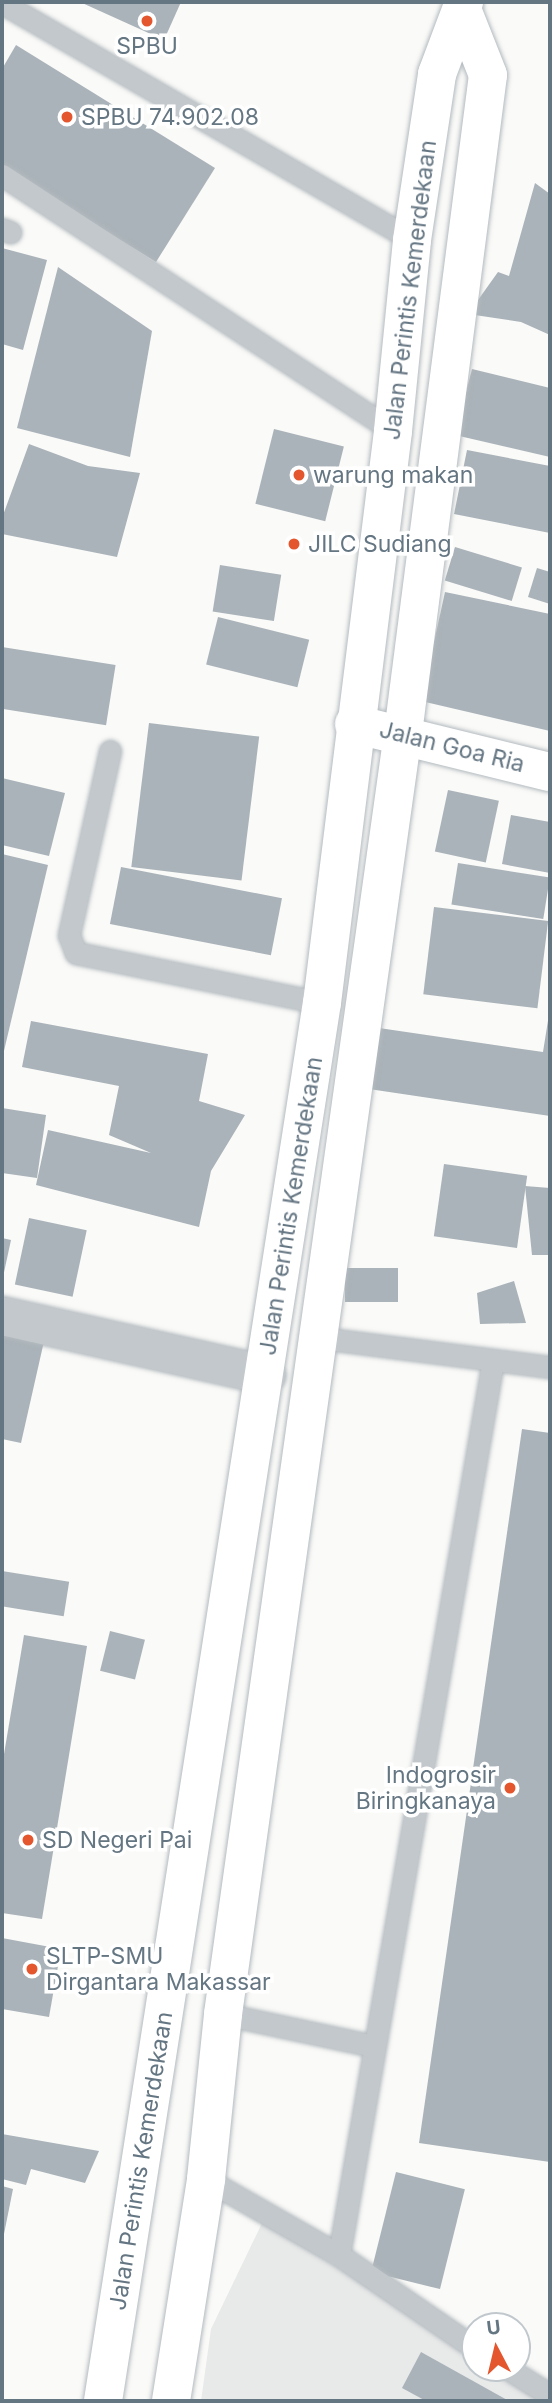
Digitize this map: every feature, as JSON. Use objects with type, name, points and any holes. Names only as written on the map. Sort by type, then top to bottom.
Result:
[{"type":"main road","name":"Jalan Perintis Kemerdekaan","points":[[103,2401],[266,1375],[322,1003],[354,724],[393,431],[412,240],[438,74],[463,7]]},
{"type":"main road","name":"Jalan Perintis Kemerdekaan","points":[[171,2401],[206,2179],[223,2014],[403,733],[488,75],[463,7]]},
{"type":"main road","name":"Jalan Goa Ria","points":[[354,724],[403,733],[550,772]]},
{"type":"street","points":[[2,1316],[266,1375]]},
{"type":"lane","points":[[2,3],[412,240]]},
{"type":"lane","points":[[2,175],[393,431]]},
{"type":"lane","points":[[110,751],[69,935],[76,953],[322,1003]]},
{"type":"lane","points":[[320,1338],[550,1367]]},
{"type":"lane","points":[[339,2255],[493,1361]]},
{"type":"lane","points":[[223,2014],[373,2046]]},
{"type":"lane","points":[[206,2179],[339,2255],[461,2338]]},
{"type":"lane","points":[[530,2382],[550,2395]]},
{"type":"shaded area","points":[[263,2221],[461,2344],[461,2382],[520,2382],[550,2401],[201,2401],[211,2329]]},
{"type":"building","name":"SPBU","points":[[80,2],[181,2],[164,40]]},
{"type":"building","name":"SPBU 74.902.08","points":[[16,45],[215,168],[156,262],[2,166],[2,69]]},
{"type":"building","points":[[535,183],[550,194],[550,335],[521,322],[468,314],[498,272],[509,276]]},
{"type":"building","points":[[2,248],[47,260],[23,350],[2,344]]},
{"type":"building","points":[[58,267],[152,331],[130,457],[17,428]]},
{"type":"building","points":[[472,369],[550,388],[550,457],[455,435]]},
{"type":"building","name":"warung makan","points":[[274,429],[344,446],[325,521],[255,504]]},
{"type":"building","points":[[29,444],[88,466],[140,473],[117,557],[2,534],[2,518]]},
{"type":"building","points":[[467,450],[550,466],[550,533],[454,514]]},
{"type":"building","points":[[455,547],[522,567],[512,601],[445,580]]},
{"type":"building","points":[[220,565],[281,575],[274,621],[213,611]]},
{"type":"building","points":[[537,568],[550,572],[550,604],[528,597]]},
{"type":"building","points":[[445,592],[550,614],[550,731],[421,701]]},
{"type":"building","points":[[218,617],[309,640],[297,687],[206,665]]},
{"type":"building","points":[[2,647],[116,665],[106,725],[2,709]]},
{"type":"building","points":[[149,723],[259,737],[242,880],[131,867]]},
{"type":"building","points":[[2,778],[65,793],[49,856],[2,845]]},
{"type":"building","points":[[448,790],[499,801],[486,862],[435,852]]},
{"type":"building","points":[[511,815],[550,822],[550,873],[502,864]]},
{"type":"building","points":[[2,854],[48,865],[3,1055],[2,1054]]},
{"type":"building","points":[[458,863],[550,878],[543,919],[451,904]]},
{"type":"building","points":[[121,867],[282,898],[271,955],[110,924]]},
{"type":"building","points":[[434,907],[548,921],[537,1008],[423,994]]},
{"type":"building","points":[[550,1008],[550,1116],[369,1089],[379,1028],[543,1052]]},
{"type":"building","points":[[31,1021],[208,1054],[199,1101],[245,1115],[211,1171],[199,1227],[36,1185],[48,1130],[151,1153],[109,1135],[119,1086],[22,1067]]},
{"type":"building","points":[[2,1108],[46,1115],[37,1178],[2,1173]]},
{"type":"building","points":[[444,1164],[527,1176],[517,1248],[434,1236]]},
{"type":"building","points":[[525,1186],[550,1188],[550,1255],[532,1255]]},
{"type":"building","points":[[29,1218],[87,1230],[73,1297],[15,1285]]},
{"type":"building","points":[[2,1238],[11,1240],[3,1277],[2,1277]]},
{"type":"building","points":[[345,1268],[398,1268],[398,1302],[345,1302]]},
{"type":"building","points":[[514,1281],[526,1323],[480,1324],[477,1293]]},
{"type":"building","points":[[2,1318],[47,1328],[21,1443],[2,1439]]},
{"type":"building","name":"Indogrosir Biringkanaya","points":[[522,1429],[550,1433],[550,2162],[419,2143]]},
{"type":"building","points":[[2,1571],[69,1582],[64,1616],[2,1606]]},
{"type":"building","points":[[110,1631],[145,1640],[135,1679],[100,1671]]},
{"type":"building","name":"SD Negeri Pai","points":[[24,1635],[87,1646],[42,1919],[2,1913],[2,1766]]},
{"type":"building","name":"SLTP-SMU Dirgantara Makassar","points":[[2,1938],[61,1949],[49,2017],[2,2009]]},
{"type":"building","points":[[2,2134],[99,2151],[85,2183],[31,2169],[26,2185],[2,2179]]},
{"type":"building","points":[[396,2172],[465,2189],[440,2289],[371,2272]]},
{"type":"building","points":[[2,2186],[13,2189],[3,2239],[2,2239]]},
{"type":"building","points":[[421,2352],[461,2374],[461,2382],[475,2382],[509,2401],[426,2401],[402,2388]]},
{"type":"place","name":"SPBU","points":[[147,21]]},
{"type":"place","name":"SPBU 74.902.08","points":[[67,117]]},
{"type":"place","name":"warung makan","points":[[299,475]]},
{"type":"place","name":"JILC Sudiang","points":[[294,544]]},
{"type":"place","name":"Indogrosir Biringkanaya","points":[[510,1788]]},
{"type":"place","name":"SD Negeri Pai","points":[[28,1840]]},
{"type":"place","name":"SLTP-SMU Dirgantara Makassar","points":[[32,1969]]}]
